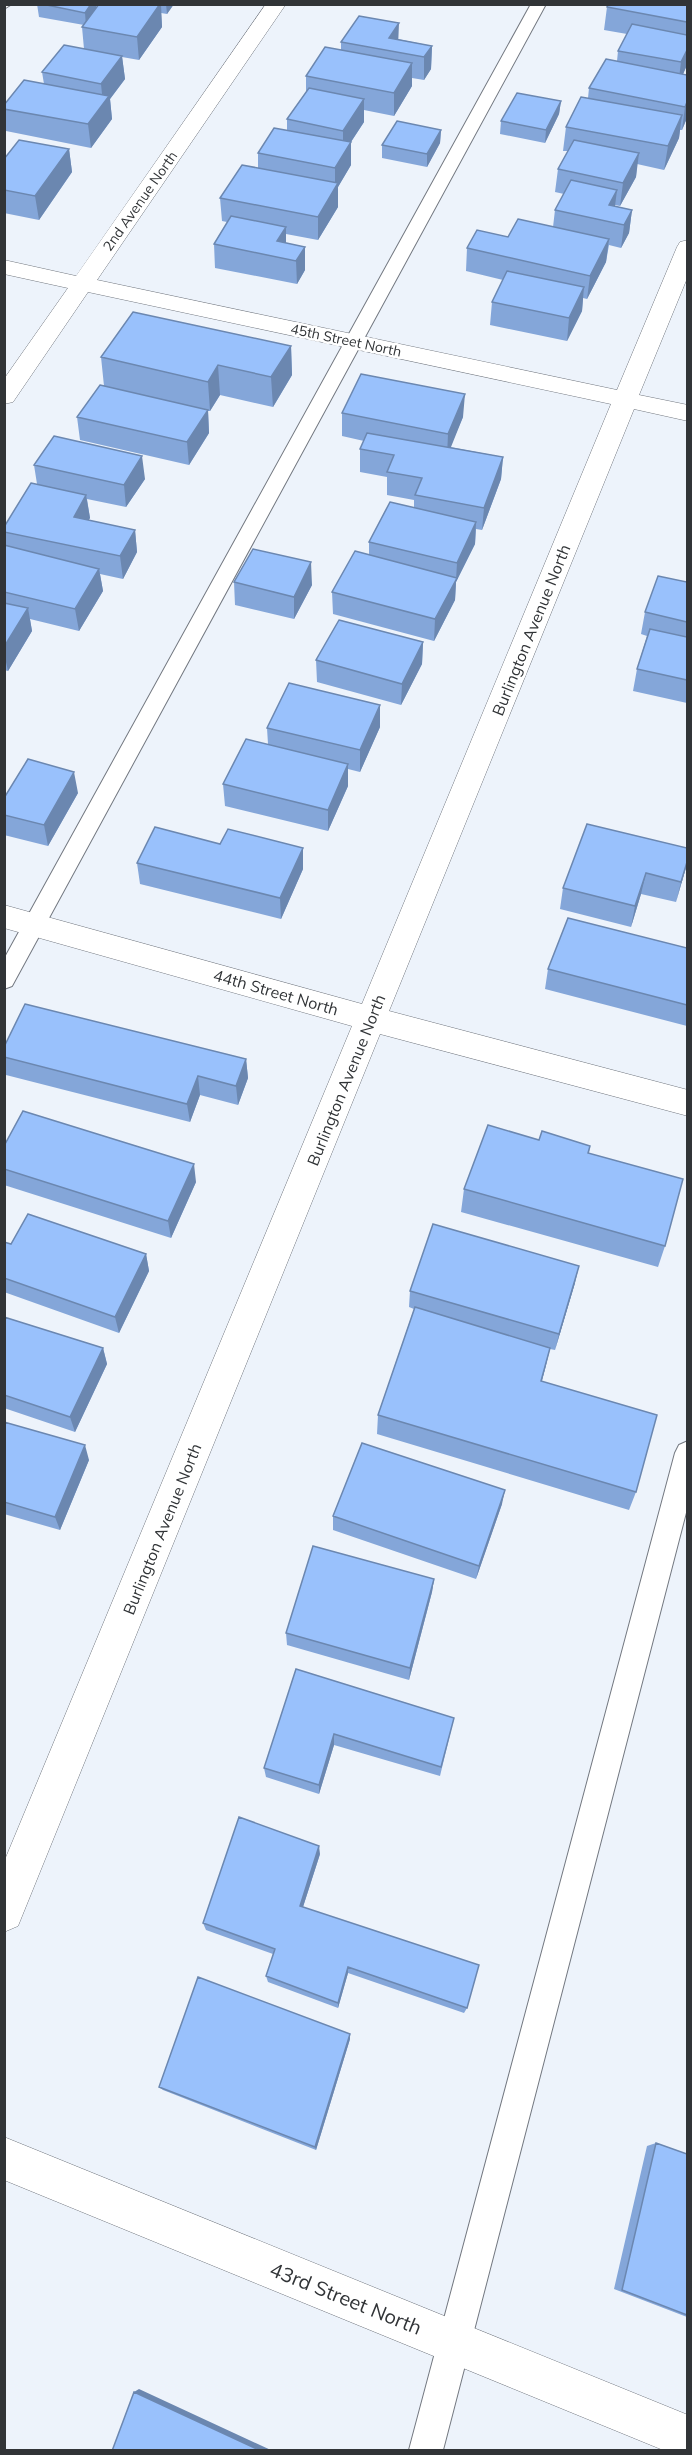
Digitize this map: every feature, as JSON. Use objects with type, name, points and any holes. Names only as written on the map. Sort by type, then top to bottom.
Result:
[{"type":"street","name":"2nd Avenue North","points":[[4,397],[276,4]]},
{"type":"street","name":"Burlington Avenue North","points":[[4,1912],[687,247]]},
{"type":"street","name":"45th Street North","points":[[4,267],[687,413]]},
{"type":"street","name":"44th Street North","points":[[4,915],[371,1019],[687,1103]]},
{"type":"street","name":"43rd Street North","points":[[4,2158],[687,2438]]},
{"type":"lane","points":[[4,980],[356,342],[539,4]]},
{"type":"lane","points":[[426,2451],[687,1453]]},
{"type":"building","points":[[42,4],[91,4],[85,13]]},
{"type":"building","points":[[99,4],[160,4],[137,37],[82,27]]},
{"type":"building","points":[[608,4],[687,4],[687,22],[607,7]]},
{"type":"building","points":[[359,16],[399,23],[389,38],[432,46],[424,57],[341,42]]},
{"type":"building","points":[[632,24],[687,35],[687,50],[681,62],[618,51]]},
{"type":"building","points":[[64,45],[122,56],[101,84],[42,72]]},
{"type":"building","points":[[325,47],[412,63],[394,93],[306,76]]},
{"type":"building","points":[[606,59],[687,75],[685,107],[589,88]]},
{"type":"building","points":[[24,80],[109,96],[88,124],[4,109],[4,105]]},
{"type":"building","points":[[309,88],[364,99],[343,131],[287,119]]},
{"type":"building","points":[[517,93],[561,101],[546,130],[501,121]]},
{"type":"building","points":[[581,97],[682,115],[668,146],[566,127]]},
{"type":"building","points":[[397,121],[441,130],[427,154],[382,145]]},
{"type":"building","points":[[274,128],[351,142],[335,168],[258,153]]},
{"type":"building","points":[[19,140],[69,149],[35,196],[4,190],[4,159]]},
{"type":"building","points":[[574,140],[639,153],[623,183],[558,169]]},
{"type":"building","points":[[242,165],[338,183],[318,217],[220,198]]},
{"type":"building","points":[[571,180],[617,190],[609,205],[632,210],[624,225],[555,210]]},
{"type":"building","points":[[231,216],[286,227],[277,241],[305,247],[296,261],[214,244]]},
{"type":"building","points":[[518,219],[609,239],[590,276],[467,248],[477,230],[508,237]]},
{"type":"building","points":[[507,271],[584,287],[569,318],[492,302]]},
{"type":"building","points":[[133,312],[291,346],[271,377],[218,365],[208,382],[101,357]]},
{"type":"building","points":[[361,374],[465,394],[448,434],[342,413]]},
{"type":"building","points":[[100,385],[208,410],[187,442],[77,417]]},
{"type":"building","points":[[367,433],[503,457],[484,508],[415,495],[422,478],[387,472],[394,455],[360,449]]},
{"type":"building","points":[[54,436],[142,456],[124,485],[34,465]]},
{"type":"building","points":[[31,483],[86,495],[74,517],[135,530],[120,556],[4,532],[4,527]]},
{"type":"building","points":[[390,502],[476,522],[457,563],[369,542]]},
{"type":"building","points":[[4,545],[99,569],[75,609],[4,592]]},
{"type":"building","points":[[253,549],[311,562],[294,597],[234,582]]},
{"type":"building","points":[[355,551],[457,578],[435,619],[332,592]]},
{"type":"building","points":[[658,576],[687,582],[687,622],[645,612]]},
{"type":"building","points":[[4,603],[28,608],[4,647]]},
{"type":"building","points":[[339,620],[423,642],[402,684],[316,660]]},
{"type":"building","points":[[650,629],[687,637],[687,680],[637,669]]},
{"type":"building","points":[[289,683],[380,705],[360,750],[267,728]]},
{"type":"building","points":[[246,739],[348,764],[328,810],[223,784]]},
{"type":"building","points":[[28,759],[74,772],[44,825],[4,815],[4,798]]},
{"type":"building","points":[[587,824],[687,848],[687,862],[681,882],[646,873],[635,906],[563,888]]},
{"type":"building","points":[[155,827],[220,844],[228,829],[303,848],[280,898],[137,863]]},
{"type":"building","points":[[568,918],[687,948],[687,1005],[548,969]]},
{"type":"building","points":[[25,1004],[246,1059],[236,1086],[198,1076],[187,1104],[4,1057],[4,1047]]},
{"type":"building","points":[[23,1111],[194,1164],[168,1221],[4,1169],[4,1146]]},
{"type":"building","points":[[488,1125],[539,1140],[542,1131],[590,1146],[588,1153],[683,1179],[665,1246],[464,1189]]},
{"type":"building","points":[[28,1214],[146,1254],[115,1317],[4,1278],[4,1242],[11,1244]]},
{"type":"building","points":[[433,1224],[579,1266],[559,1334],[410,1291]]},
{"type":"building","points":[[415,1307],[550,1348],[541,1381],[657,1415],[636,1492],[378,1415]]},
{"type":"building","points":[[4,1317],[103,1348],[70,1417],[4,1395]]},
{"type":"building","points":[[4,1422],[85,1445],[55,1517],[4,1502]]},
{"type":"building","points":[[362,1443],[505,1490],[479,1566],[333,1516]]},
{"type":"building","points":[[313,1546],[434,1579],[410,1668],[286,1633]]},
{"type":"building","points":[[296,1669],[454,1718],[441,1767],[334,1734],[319,1785],[264,1768]]},
{"type":"building","points":[[239,1817],[319,1846],[300,1906],[479,1965],[467,2008],[348,1967],[338,2003],[266,1976],[275,1949],[203,1923]]},
{"type":"building","points":[[198,1977],[350,2034],[315,2147],[159,2087]]},
{"type":"building","points":[[656,2143],[687,2154],[687,2315],[622,2290]]},
{"type":"building","points":[[134,2392],[261,2451],[112,2451]]}]
